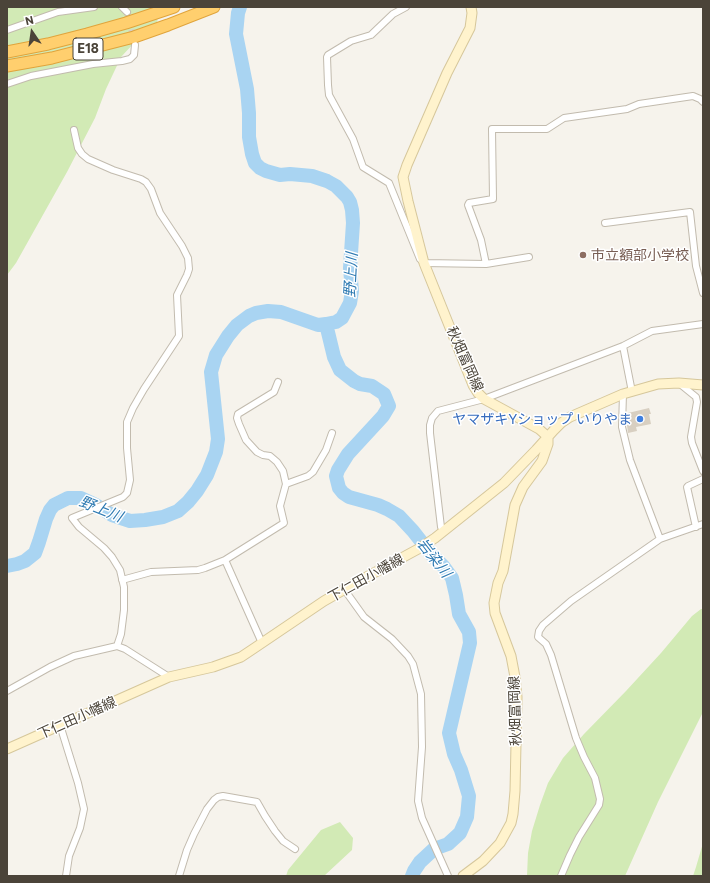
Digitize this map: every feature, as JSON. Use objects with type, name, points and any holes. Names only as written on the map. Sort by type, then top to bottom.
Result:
[{"type":"highway","name":"E18","points":[[7,52],[87,34],[174,7]]},
{"type":"highway","name":"E18","points":[[7,66],[52,58],[134,37],[214,7]]},
{"type":"main road","name":"秋畑富岡線","points":[[463,876],[483,861],[500,843],[511,823],[513,814],[517,692],[511,656],[495,613],[494,603],[515,505],[523,487],[542,461],[548,444],[548,436],[539,428],[484,399],[473,385],[424,263],[403,177],[448,73],[470,28],[472,13],[471,7]]},
{"type":"main road","name":"下仁田小幡線","points":[[7,749],[169,677],[212,667],[241,657],[324,601],[420,548],[435,538],[504,483],[561,423],[570,417],[627,393],[658,384],[679,383],[703,385]]},
{"type":"street","points":[[7,30],[58,12],[94,7]]},
{"type":"street","points":[[122,7],[127,12]]},
{"type":"street","points":[[406,7],[393,14],[371,35],[351,41],[328,55],[329,95],[353,139],[363,167],[389,183],[420,259],[424,263],[486,264],[529,257]]},
{"type":"street","points":[[7,84],[31,76],[92,64],[130,59],[134,55],[135,45]]},
{"type":"street","points":[[486,264],[480,240],[468,205],[469,203],[493,199],[492,129],[546,129],[564,118],[627,109],[639,104],[692,96],[703,102]]},
{"type":"street","points":[[74,130],[78,148],[88,160],[146,182],[151,189],[160,213],[182,246],[188,258],[189,269],[177,295],[180,336],[144,389],[127,422],[127,448],[130,480],[127,493],[123,497],[72,518],[79,527],[104,548],[120,570],[124,587],[124,610],[121,634],[117,646]]},
{"type":"street","points":[[605,223],[690,212],[696,266],[703,293]]},
{"type":"street","points":[[444,531],[442,527],[430,433],[432,418],[438,411],[484,399],[623,346],[652,331],[703,324]]},
{"type":"street","points":[[623,346],[627,393],[622,427],[630,460],[660,539]]},
{"type":"street","points":[[122,580],[151,572],[198,570],[205,568],[225,560],[284,523],[280,506],[286,484],[283,471],[277,462],[270,456],[257,452],[246,440],[237,418],[238,414],[274,392],[278,382]]},
{"type":"street","points":[[679,383],[696,397],[697,402],[692,443],[703,471]]},
{"type":"street","points":[[286,484],[308,476],[313,472],[326,450],[332,433]]},
{"type":"street","points":[[696,527],[687,487],[703,479]]},
{"type":"street","points":[[561,876],[579,837],[600,805],[600,799],[595,778],[576,738],[551,655],[546,644],[538,637],[539,631],[543,625],[571,601],[660,539],[703,524]]},
{"type":"street","points":[[225,560],[262,643]]},
{"type":"street","points":[[344,589],[364,617],[392,639],[408,656],[413,664],[421,694],[422,746],[418,801],[422,818],[448,876]]},
{"type":"street","points":[[7,691],[50,667],[74,656],[117,646],[125,649],[169,677]]},
{"type":"street","points":[[60,725],[78,783],[84,809],[80,828],[69,856],[66,876]]},
{"type":"street","points":[[179,876],[187,850],[194,834],[207,809],[218,797],[232,797],[257,802],[283,841],[295,850]]},
{"type":"green space","points":[[7,7],[159,7],[157,24],[134,43],[121,57],[106,89],[95,118],[67,172],[16,263],[7,275]]},
{"type":"green space","points":[[703,609],[703,712],[658,802],[625,876],[527,876],[528,853],[532,831],[548,783],[563,758],[661,653],[692,616]]},
{"type":"green space","points":[[340,822],[353,838],[352,850],[324,876],[286,876],[288,870],[321,830]]},
{"type":"green space","points":[[703,843],[703,876],[693,876],[696,867]]},
{"type":"building","name":"ヤマザキYショップ いりやま","points":[[649,408],[651,414],[649,414],[651,424],[636,427],[637,431],[628,433],[627,425],[630,424],[628,413]]},
{"type":"waterway","name":"野上川","points":[[7,566],[25,561],[35,553],[50,510],[54,505],[68,498],[81,498],[112,515],[130,521],[163,517],[178,511],[197,491],[207,475],[216,452],[218,439],[211,372],[216,355],[237,325],[249,316],[268,311],[281,312],[318,325],[326,324],[336,322],[342,318],[350,303],[352,291],[350,268],[353,223],[352,210],[347,197],[336,186],[327,181],[312,176],[290,174],[280,175],[266,171],[255,163],[249,137],[247,89],[236,34],[240,7]]},
{"type":"waterway","name":"岩染川","points":[[326,324],[334,357],[340,370],[354,381],[360,384],[372,386],[384,394],[389,406],[383,416],[348,454],[338,470],[336,476],[339,488],[349,497],[387,509],[399,516],[413,531],[452,578],[459,614],[469,632],[470,643],[449,733],[454,754],[461,770],[469,796],[467,817],[460,833],[448,844],[434,849],[420,862],[412,876]]},
{"type":"tunnel","points":[[127,12],[134,40]]},
{"type":"place","name":"市立額部小学校","points":[[583,255]]},
{"type":"place","name":"ヤマザキYショップ いりやま","points":[[640,419]]}]
